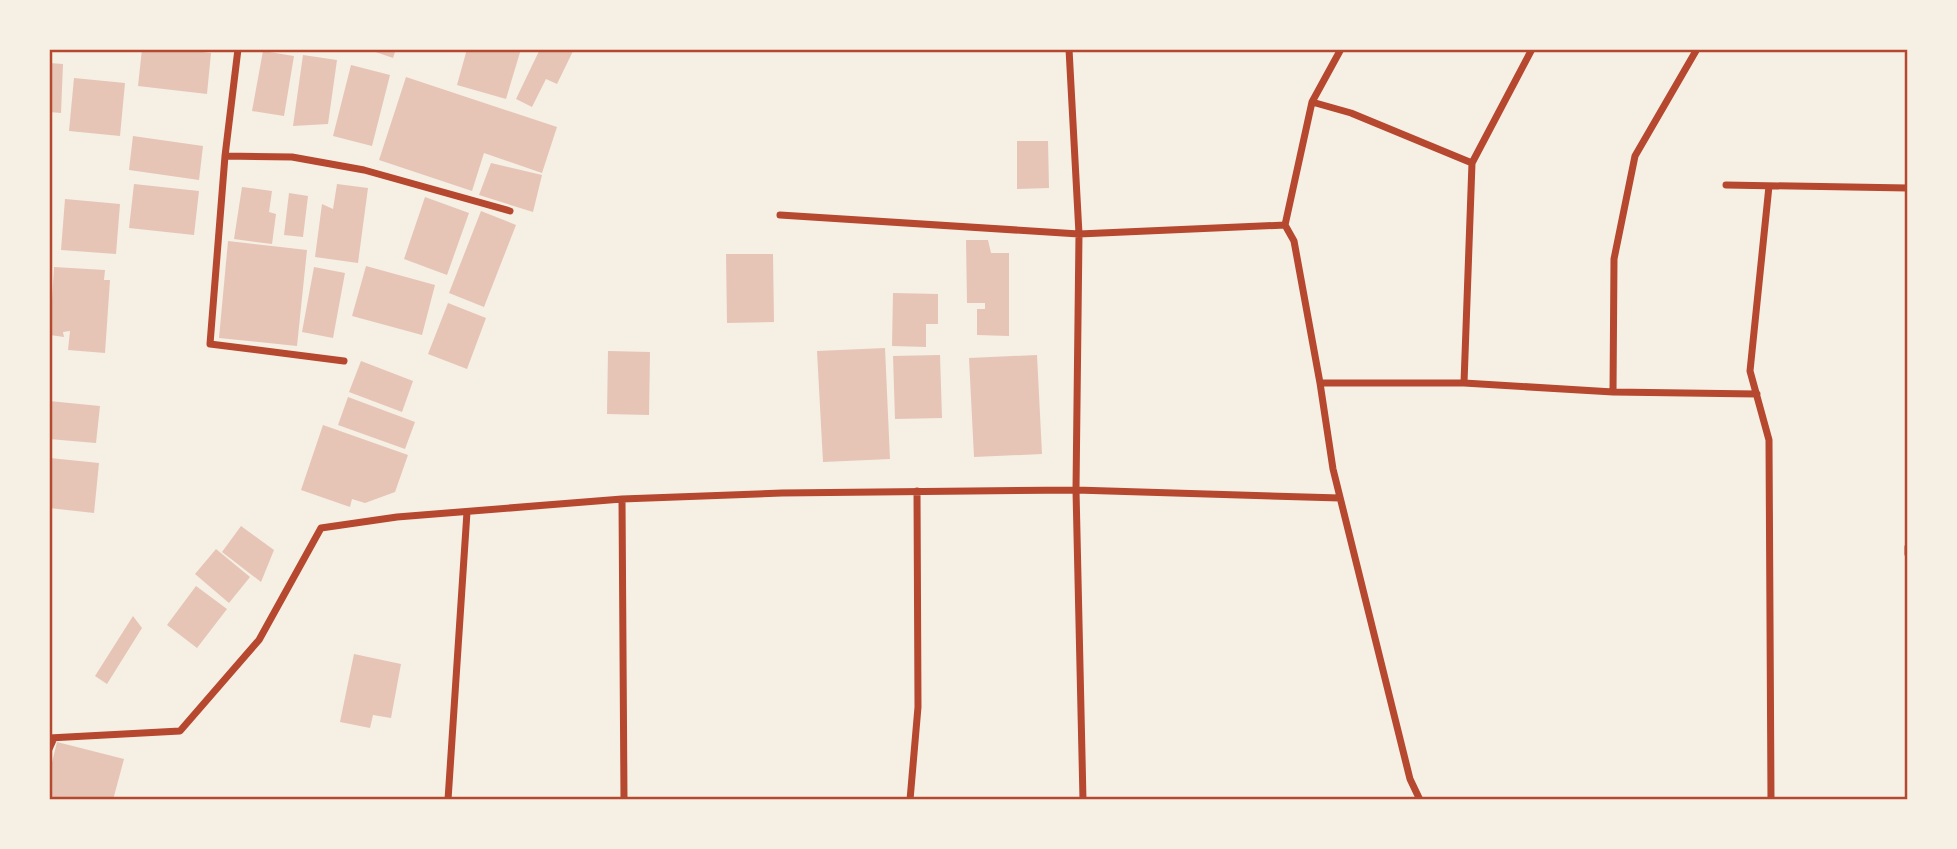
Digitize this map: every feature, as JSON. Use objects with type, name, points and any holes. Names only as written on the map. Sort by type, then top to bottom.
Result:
[{"type":"street","points":[[238,49],[225,156],[210,344],[344,361]]},
{"type":"street","points":[[1069,49],[1079,234],[1076,490],[1083,800]]},
{"type":"street","points":[[1341,49],[1312,102],[1285,225],[1294,241],[1333,469],[1410,779],[1420,800]]},
{"type":"street","points":[[1464,383],[1472,163],[1532,49]]},
{"type":"street","points":[[1613,392],[1614,259],[1635,156],[1697,49]]},
{"type":"street","points":[[1312,102],[1351,113],[1472,163]]},
{"type":"street","points":[[225,156],[292,157],[365,170],[510,211]]},
{"type":"street","points":[[1726,185],[1908,188]]},
{"type":"street","points":[[1769,186],[1750,371],[1769,440],[1771,800]]},
{"type":"street","points":[[780,215],[1079,234],[1285,225]]},
{"type":"street","points":[[1320,383],[1464,383],[1613,392],[1757,394]]},
{"type":"street","points":[[49,749],[51,738],[180,731],[260,640],[321,528],[397,517],[622,499],[782,493],[1076,490],[1340,498]]},
{"type":"street","points":[[910,800],[918,707],[917,491]]},
{"type":"street","points":[[622,499],[624,800]]},
{"type":"street","points":[[448,800],[467,512]]},
{"type":"street","points":[[1908,547],[1908,554]]},
{"type":"building","points":[[142,49],[211,53],[207,94],[138,86]]},
{"type":"building","points":[[367,49],[396,49],[393,58]]},
{"type":"building","points":[[467,49],[521,49],[506,99],[457,85]]},
{"type":"building","points":[[540,49],[574,49],[557,84],[546,79],[532,107],[516,99]]},
{"type":"building","points":[[263,51],[294,56],[284,116],[252,111]]},
{"type":"building","points":[[303,55],[337,60],[328,124],[293,126]]},
{"type":"building","points":[[49,63],[63,64],[61,113],[49,112]]},
{"type":"building","points":[[351,65],[390,75],[372,146],[333,136]]},
{"type":"building","points":[[406,77],[557,127],[542,173],[484,153],[472,191],[379,160]]},
{"type":"building","points":[[74,78],[125,83],[120,136],[69,131]]},
{"type":"building","points":[[133,136],[203,146],[199,180],[129,170]]},
{"type":"building","points":[[1017,141],[1048,141],[1049,188],[1017,189]]},
{"type":"building","points":[[491,163],[542,175],[533,212],[479,195]]},
{"type":"building","points":[[134,184],[199,191],[194,235],[129,228]]},
{"type":"building","points":[[337,184],[368,188],[358,263],[315,257],[322,204],[333,209]]},
{"type":"building","points":[[242,187],[272,191],[269,212],[276,214],[272,244],[234,239]]},
{"type":"building","points":[[289,193],[308,196],[303,237],[284,235]]},
{"type":"building","points":[[425,197],[469,213],[447,275],[404,259]]},
{"type":"building","points":[[65,199],[120,204],[116,254],[61,250]]},
{"type":"building","points":[[481,211],[516,225],[484,307],[449,293]]},
{"type":"building","points":[[966,240],[988,240],[991,253],[1009,253],[1009,336],[977,335],[977,309],[985,309],[985,303],[967,303]]},
{"type":"building","points":[[228,241],[307,250],[297,346],[219,338]]},
{"type":"building","points":[[726,254],[773,254],[774,322],[727,323]]},
{"type":"building","points":[[366,266],[435,285],[422,335],[352,316]]},
{"type":"building","points":[[54,267],[105,270],[104,280],[110,280],[105,353],[68,350],[70,331],[63,332],[64,337],[50,335]]},
{"type":"building","points":[[314,267],[345,273],[333,338],[302,332]]},
{"type":"building","points":[[893,293],[938,294],[938,324],[926,324],[926,347],[892,346]]},
{"type":"building","points":[[448,303],[486,318],[467,369],[428,354]]},
{"type":"building","points":[[885,348],[890,459],[823,462],[817,351]]},
{"type":"building","points":[[608,351],[650,352],[649,415],[607,414]]},
{"type":"building","points":[[940,355],[942,418],[895,419],[893,356]]},
{"type":"building","points":[[1037,355],[1042,454],[974,457],[969,358]]},
{"type":"building","points":[[361,361],[413,381],[402,412],[349,392]]},
{"type":"building","points":[[348,397],[415,422],[405,449],[338,425]]},
{"type":"building","points":[[49,401],[100,406],[96,443],[49,439]]},
{"type":"building","points":[[323,425],[408,455],[395,492],[365,503],[352,499],[350,507],[301,490]]},
{"type":"building","points":[[50,458],[99,463],[94,513],[49,508]]},
{"type":"building","points":[[241,526],[274,550],[261,582],[222,552]]},
{"type":"building","points":[[216,549],[250,577],[229,603],[195,574]]},
{"type":"building","points":[[196,586],[227,609],[197,648],[167,625]]},
{"type":"building","points":[[133,616],[142,628],[107,684],[95,676]]},
{"type":"building","points":[[354,654],[401,664],[391,718],[373,715],[370,728],[340,722]]},
{"type":"building","points":[[57,742],[124,759],[113,800],[49,800],[49,775]]}]
